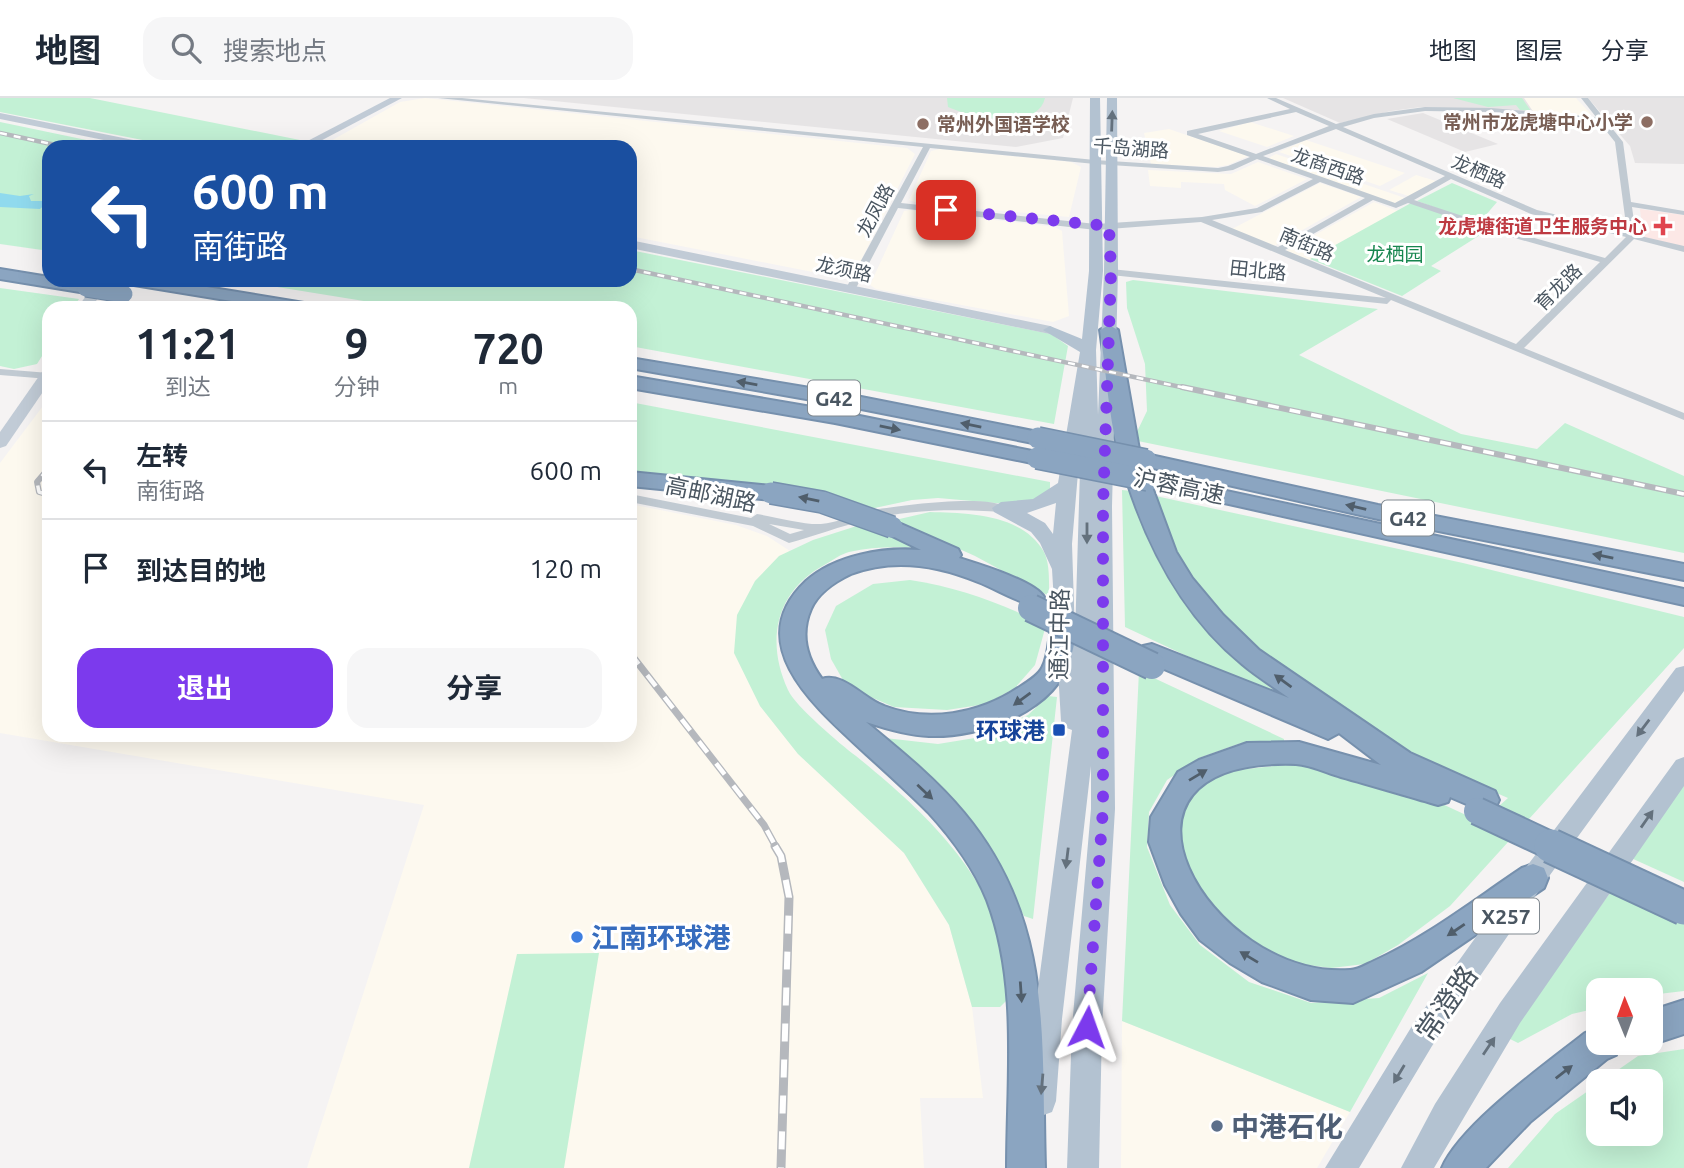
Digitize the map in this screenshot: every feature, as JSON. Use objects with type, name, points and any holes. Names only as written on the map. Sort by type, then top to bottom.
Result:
[{"type":"highway","points":[[0,258],[42,265]]},
{"type":"highway","points":[[0,274],[42,281]]},
{"type":"highway","points":[[137,287],[186,301]]},
{"type":"highway","points":[[149,287],[252,301]]},
{"type":"highway","points":[[1100,324],[1128,450],[1165,553],[1184,584],[1214,621],[1250,657],[1400,761]]},
{"type":"highway","name":"沪蓉高速","points":[[637,364],[846,400],[1037,448]]},
{"type":"highway","name":"沪蓉高速","points":[[637,383],[1037,448],[1677,570]]},
{"type":"highway","name":"沪蓉高速","points":[[1147,470],[1289,509],[1648,594]]},
{"type":"highway","points":[[637,480],[771,493],[822,502],[892,527],[987,576],[1031,603]]},
{"type":"highway","points":[[987,576],[932,558],[899,555],[868,559],[834,572],[807,594],[797,609],[792,627],[793,647],[809,683],[828,704],[940,806],[984,866],[1002,899],[1013,935],[1022,989],[1026,1168]]},
{"type":"highway","points":[[1064,622],[1060,653],[1051,676],[1018,704],[982,718],[940,726],[888,719],[847,702],[825,681],[811,654],[807,633],[816,607],[832,588],[876,569],[911,568],[938,572],[1031,603],[1438,793]]},
{"type":"highway","points":[[1648,594],[1684,597]]},
{"type":"highway","points":[[1648,594],[1684,607]]},
{"type":"highway","points":[[1152,660],[1287,708],[1400,761],[1481,806],[1684,908]]},
{"type":"highway","points":[[1533,878],[1410,961],[1353,987],[1311,984],[1273,971],[1241,952],[1211,929],[1192,904],[1176,875],[1164,842],[1165,817],[1188,780],[1209,768],[1247,754],[1299,753],[1481,806],[1684,892]]},
{"type":"highway","points":[[1663,1024],[1684,1017]]},
{"type":"highway","points":[[1461,1168],[1517,1109],[1586,1054]]},
{"type":"main road","name":"通江中路","points":[[1083,1168],[1087,1027],[1103,809],[1103,506],[1100,324],[1096,271],[1103,227],[1103,163],[1095,98]]},
{"type":"main road","name":"通江中路","points":[[1103,163],[1112,98]]},
{"type":"main road","name":"通江中路","points":[[1035,1168],[1048,1019],[1084,728],[1090,388],[1088,350],[1100,324],[1111,272],[1103,227]]},
{"type":"main road","points":[[1050,330],[1100,324]]},
{"type":"main road","points":[[1050,330],[1070,338],[1088,350],[1075,410],[1066,485],[1062,573],[1072,719],[1072,814]]},
{"type":"main road","points":[[1001,509],[1040,505],[1054,499],[1066,485]]},
{"type":"main road","points":[[1001,509],[1029,520],[1043,530],[1052,545],[1062,573]]},
{"type":"main road","name":"常澄路","points":[[1341,1168],[1422,1036],[1533,878],[1684,674]]},
{"type":"main road","name":"X257","points":[[1417,1168],[1450,1104],[1684,767]]},
{"type":"street","points":[[315,140],[397,98]]},
{"type":"street","points":[[323,140],[404,98]]},
{"type":"street","name":"千岛湖路","points":[[441,98],[1103,163],[1218,170],[1230,168],[1336,126],[1424,109],[1602,120]]},
{"type":"street","name":"龙栖路","points":[[1270,98],[1534,212],[1684,250]]},
{"type":"street","points":[[1584,98],[1619,142],[1632,236]]},
{"type":"street","name":"龙商西路","points":[[1296,110],[1190,133],[1396,206],[1407,200]]},
{"type":"street","points":[[0,116],[118,140]]},
{"type":"street","name":"龙凤路","points":[[850,290],[928,145]]},
{"type":"street","points":[[1407,200],[1451,176]]},
{"type":"street","points":[[1202,219],[1259,210],[1318,180]]},
{"type":"street","points":[[1277,251],[1371,198]]},
{"type":"street","points":[[1407,200],[1493,229],[1607,261]]},
{"type":"street","points":[[1627,204],[1684,213]]},
{"type":"street","name":"南街路","points":[[897,205],[1103,227],[1202,219],[1684,417]]},
{"type":"street","name":"育龙路","points":[[1517,349],[1632,236]]},
{"type":"street","name":"龙须路","points":[[637,245],[1050,330]]},
{"type":"street","name":"田北路","points":[[1111,272],[1402,303]]},
{"type":"street","points":[[104,301],[123,287]]},
{"type":"street","points":[[0,372],[41,377]]},
{"type":"street","points":[[0,424],[41,377]]},
{"type":"street","points":[[0,443],[41,377]]},
{"type":"street","name":"高邮湖路","points":[[637,496],[821,528]]},
{"type":"street","name":"高邮湖路","points":[[637,497],[756,523],[789,539],[905,507],[942,504],[1001,509]]},
{"type":"shaded area","points":[[425,98],[907,148],[915,154],[857,268],[828,275],[637,237],[637,140],[332,140],[400,102]]},
{"type":"shaded area","name":"常州外国语学校","points":[[524,98],[1073,98],[1063,138],[1016,147]]},
{"type":"shaded area","points":[[1283,98],[1524,98],[1534,113],[1421,107],[1340,123]]},
{"type":"shaded area","points":[[1524,98],[1576,98],[1591,114],[1584,116],[1534,113]]},
{"type":"shaded area","name":"常州市龙虎塘中心小学","points":[[1588,98],[1684,98],[1684,164],[1635,163],[1630,146]]},
{"type":"shaded area","points":[[1423,113],[1498,144],[1465,152],[1387,119]]},
{"type":"shaded area","points":[[1250,122],[1294,136],[1267,147],[1219,131]]},
{"type":"shaded area","points":[[1169,129],[1248,156],[1216,167],[1151,164],[1144,133]]},
{"type":"shaded area","points":[[1306,140],[1405,173],[1380,186],[1279,152]]},
{"type":"shaded area","points":[[940,149],[1071,162],[1081,167],[1069,217],[917,203],[909,200],[931,151]]},
{"type":"shaded area","points":[[1276,154],[1405,198],[1393,204],[1265,160]]},
{"type":"shaded area","points":[[1258,162],[1307,179],[1255,206],[1225,190],[1224,184],[1181,182],[1181,188],[1150,186],[1148,170],[1231,174]]},
{"type":"shaded area","points":[[1416,175],[1436,181],[1409,196],[1389,190]]},
{"type":"shaded area","points":[[1320,183],[1361,197],[1274,246],[1232,229]]},
{"type":"shaded area","points":[[1374,202],[1398,211],[1309,260],[1286,251]]},
{"type":"shaded area","name":"龙虎塘街道卫生服务中心","points":[[1640,209],[1684,215],[1684,247],[1643,237]]},
{"type":"shaded area","points":[[904,211],[1055,227],[1062,231],[1069,316],[1053,322],[876,289],[870,285]]},
{"type":"shaded area","name":"江南环球港","points":[[42,407],[42,740],[0,733],[0,463]]},
{"type":"shaded area","name":"江南环球港","points":[[637,505],[736,525],[767,536],[790,551],[779,557],[760,706],[798,754],[904,853],[949,925],[972,1007],[983,1098],[920,1098],[924,1168],[307,1168],[424,805],[53,742],[637,742]]},
{"type":"shaded area","points":[[1122,1021],[1350,1112],[1317,1168],[1121,1168]]},
{"type":"green space","points":[[0,98],[90,98],[300,140],[142,140],[0,112]]},
{"type":"green space","points":[[947,98],[1045,98],[1039,109],[1030,115],[1002,119],[958,111],[948,107]]},
{"type":"green space","points":[[1453,98],[1522,98],[1531,111],[1520,110],[1516,105],[1488,107]]},
{"type":"green space","points":[[0,122],[86,140],[42,140],[42,250],[0,244]]},
{"type":"green space","points":[[1452,183],[1497,202],[1479,223],[1417,201]]},
{"type":"green space","name":"龙栖园","points":[[1411,203],[1488,230],[1431,266],[1441,271],[1402,296],[1310,259]]},
{"type":"green space","points":[[637,251],[1051,334],[1068,346],[1054,424],[637,347],[637,301],[364,301],[277,287],[637,287]]},
{"type":"green space","points":[[1133,280],[1378,309],[1299,355],[1461,434],[1537,449],[1565,423],[1684,476],[1684,553],[1133,440],[1147,411],[1145,364],[1127,308],[1126,282]]},
{"type":"green space","points":[[0,288],[79,299],[42,301],[42,356],[37,364],[14,369],[0,366]]},
{"type":"green space","points":[[637,403],[1050,482],[1050,493],[1018,505],[938,498],[912,500],[870,509],[815,492],[637,474]]},
{"type":"green space","points":[[1122,490],[1131,491],[1155,553],[1186,604],[1227,649],[1277,693],[1276,698],[1125,627]]},
{"type":"green space","points":[[1151,495],[1463,563],[1684,617],[1684,648],[1450,906],[1398,945],[1365,964],[1331,968],[1292,963],[1253,948],[1193,888],[1177,833],[1181,806],[1199,786],[1228,771],[1303,763],[1438,802],[1481,822],[1508,798],[1407,754],[1254,650],[1198,586],[1172,547]]},
{"type":"green space","points":[[930,512],[993,518],[1023,530],[1035,539],[1046,557],[1049,596],[975,556],[895,520]]},
{"type":"green space","points":[[866,523],[923,548],[895,547],[849,552],[809,575],[786,602],[780,618],[777,653],[781,671],[788,690],[799,705],[927,819],[968,868],[997,924],[1006,955],[1010,997],[1000,1007],[972,1007],[949,925],[904,853],[798,754],[760,706],[734,653],[737,615],[755,581],[779,556],[813,540]]},
{"type":"green space","points":[[910,580],[979,597],[1046,625],[1035,665],[1015,688],[986,704],[947,710],[894,707],[847,687],[831,659],[825,630],[836,606],[873,584]]},
{"type":"green space","points":[[1139,671],[1284,739],[1284,744],[1241,743],[1199,758],[1167,780],[1149,812],[1147,847],[1170,905],[1200,945],[1249,982],[1311,1003],[1379,998],[1428,973],[1350,1112],[1122,1021]]},
{"type":"green space","points":[[1048,696],[1057,697],[1033,919],[1024,916],[1004,880],[885,738],[938,744],[981,737],[1028,715]]},
{"type":"green space","points":[[1684,782],[1684,882],[1631,858]]},
{"type":"green space","points":[[1615,886],[1684,919],[1684,991],[1663,993],[1663,978],[1586,978],[1586,1011],[1572,1014],[1518,1043],[1510,1039],[1522,1014]]},
{"type":"green space","points":[[599,953],[564,1168],[469,1168],[517,954]]},
{"type":"green space","points":[[1684,1049],[1684,1168],[1508,1168],[1555,1114],[1586,1092],[1586,1146],[1663,1146],[1663,1069],[1619,1069],[1638,1056],[1663,1055],[1663,1052]]},
{"type":"water","points":[[0,193],[20,196],[34,194],[29,196],[31,201],[42,201],[40,209],[0,207]]},
{"type":"railway","points":[[0,133],[42,142]]},
{"type":"railway","points":[[637,270],[1190,389]]},
{"type":"railway","points":[[1182,387],[1684,494]]},
{"type":"railway","points":[[42,476],[37,482],[39,492],[42,493]]},
{"type":"railway","points":[[637,662],[764,825],[776,847]]},
{"type":"railway","points":[[775,846],[781,856],[789,897],[781,1168]]},
{"type":"place","name":"常州市龙虎塘中心小学","points":[[1647,122]]},
{"type":"place","name":"常州外国语学校","points":[[923,124]]},
{"type":"place","name":"龙虎塘街道卫生服务中心","points":[[1663,226]]},
{"type":"place","name":"环球港","points":[[1059,730]]},
{"type":"place","name":"江南环球港","points":[[577,937]]},
{"type":"place","name":"中港石化","points":[[1217,1126]]},
{"type":"route","points":[[946,210],[1096,227],[1109,226],[1111,272],[1103,506],[1103,809],[1087,1027]]}]
